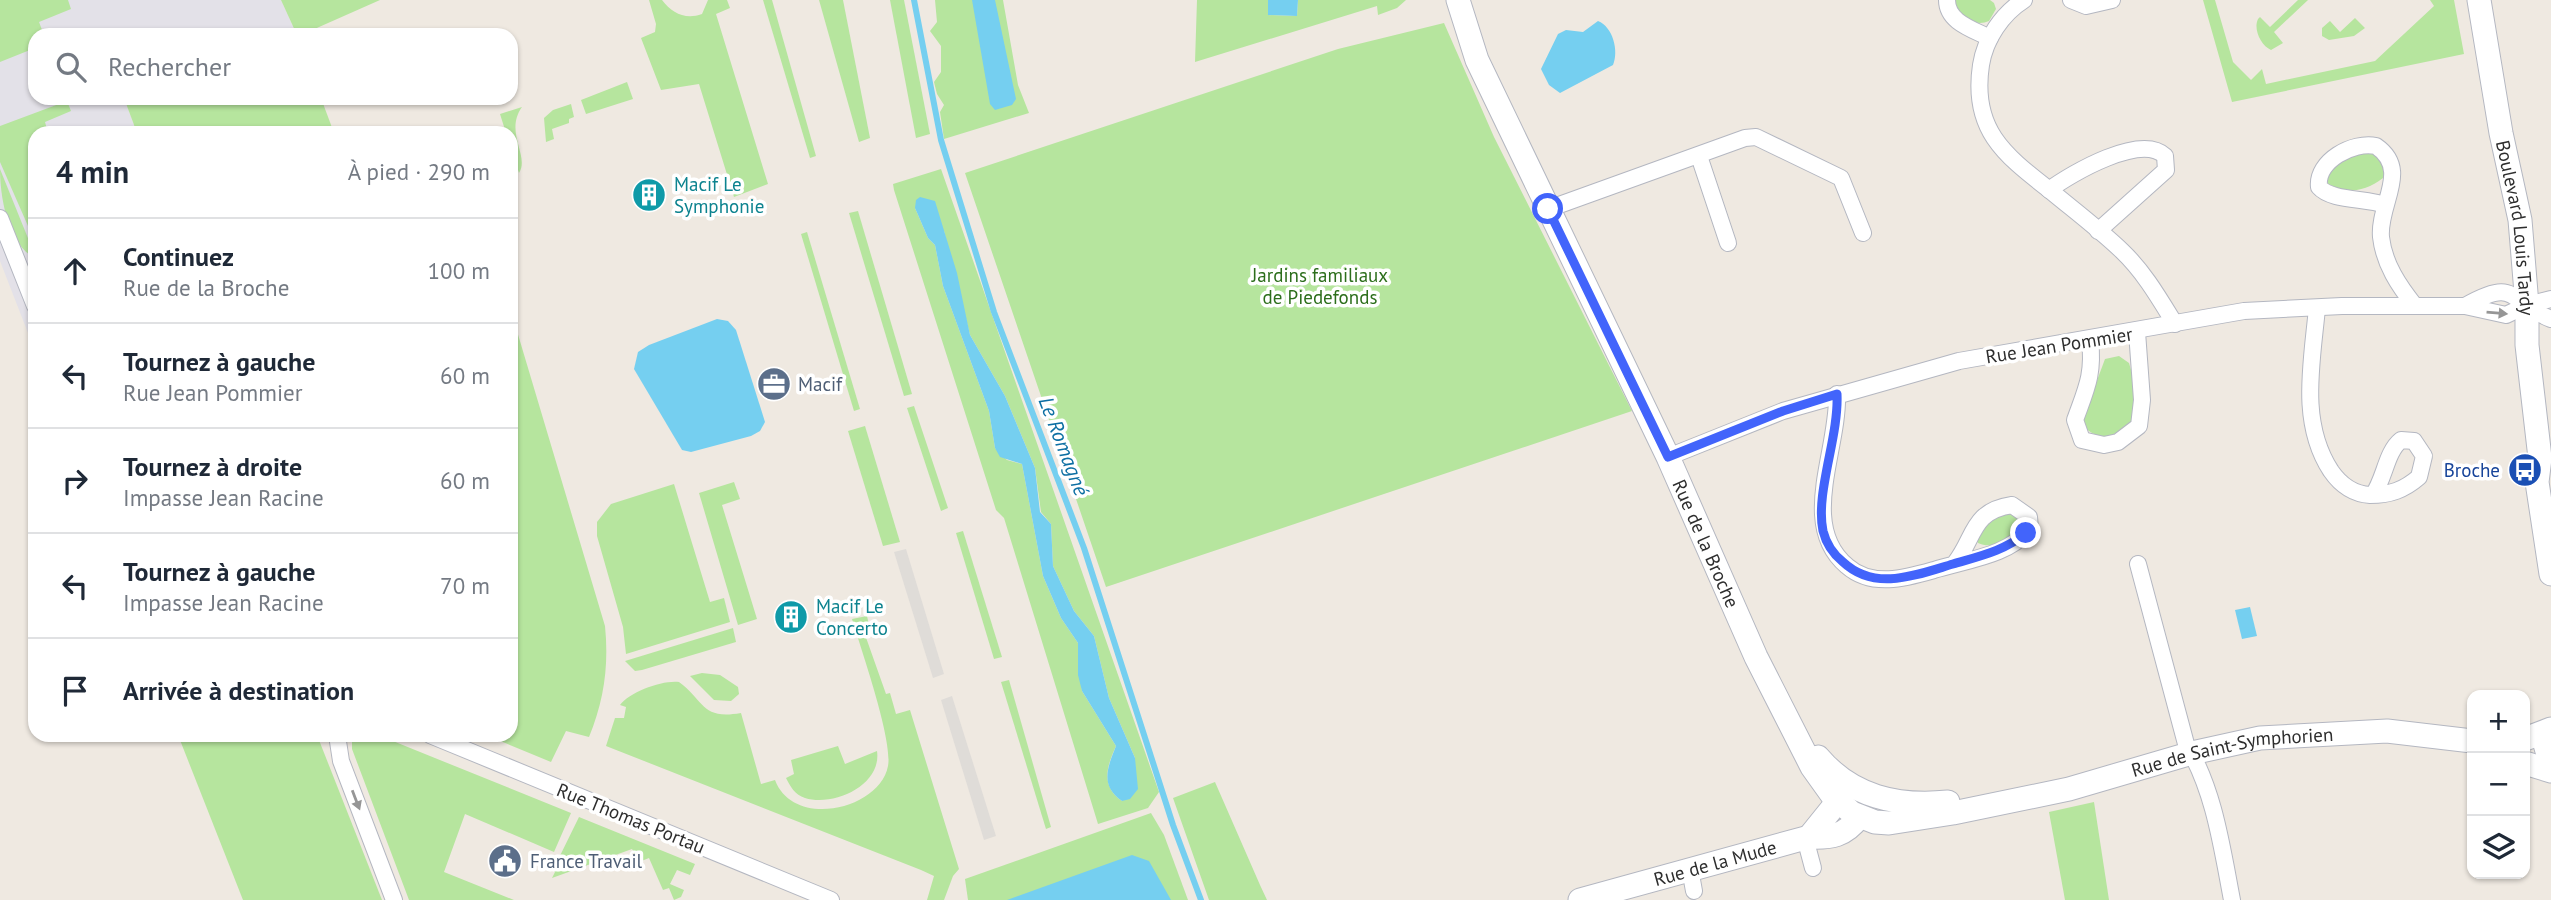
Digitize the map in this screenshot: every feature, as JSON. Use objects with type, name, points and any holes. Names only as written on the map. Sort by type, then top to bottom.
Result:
[{"type":"street","name":"Rue de la Broche","points":[[1458,0],[1477,60],[1668,457],[1756,657],[1802,743]]},
{"type":"street","points":[[1947,0],[1948,12],[1954,19],[1990,38]]},
{"type":"street","points":[[2071,0],[2086,6],[2112,0]]},
{"type":"street","name":"Boulevard Louis Tardy","points":[[2479,0],[2501,133],[2520,220],[2528,305],[2527,345],[2546,467],[2537,482],[2551,574]]},
{"type":"street","points":[[2013,3],[1990,38],[1979,77],[1980,98],[1989,132],[2008,158],[2098,230],[2143,273],[2175,324]]},
{"type":"street","points":[[1548,209],[1745,138],[1767,140],[1841,178],[1863,233]]},
{"type":"street","points":[[2385,205],[2365,198],[2331,197],[2319,187],[2321,174],[2339,154],[2358,146],[2376,146],[2384,152],[2393,166],[2381,236],[2384,251],[2401,288],[2415,306]]},
{"type":"street","points":[[2049,190],[2079,170],[2108,158],[2143,148],[2159,150],[2165,156],[2165,170],[2098,230]]},
{"type":"street","points":[[1699,156],[1728,243]]},
{"type":"street","points":[[0,218],[28,288]]},
{"type":"street","name":"Rue Jean Pommier","points":[[2465,306],[2494,291],[2507,292],[2551,320]]},
{"type":"street","name":"Rue Jean Pommier","points":[[1668,457],[1783,411],[1959,361],[2244,312],[2465,306],[2506,315],[2551,299]]},
{"type":"street","points":[[2317,308],[2310,404],[2317,445],[2336,478],[2361,495],[2373,495]]},
{"type":"street","points":[[2090,340],[2092,358],[2089,388],[2075,420],[2082,440],[2104,445],[2118,442],[2134,431],[2142,418],[2137,332]]},
{"type":"street","points":[[1837,394],[1838,416],[1822,508],[1824,534],[1830,548],[1850,569],[1880,580],[1913,576],[1986,556],[2019,539],[2030,528],[2029,517],[2012,506],[1986,514],[1972,529],[1955,563]]},
{"type":"street","points":[[2138,564],[2186,744],[2197,762],[2222,845],[2232,900]]},
{"type":"street","points":[[2530,737],[2551,730]]},
{"type":"street","points":[[2551,730],[2545,744],[2551,765]]},
{"type":"street","name":"Rue de Saint-Symphorien","points":[[1859,817],[1875,822],[1907,821],[2069,789],[2192,753],[2260,738],[2387,731],[2467,741]]},
{"type":"street","points":[[338,742],[341,761],[394,900]]},
{"type":"street","name":"Rue Thomas Portau","points":[[446,742],[796,893],[831,900]]},
{"type":"street","points":[[1802,743],[1812,768],[1839,801],[1859,817]]},
{"type":"street","name":"Rue de Saint-Symphorien","points":[[1802,743],[1848,785],[1877,798],[1903,803],[1998,802]]},
{"type":"street","points":[[2530,765],[2551,771]]},
{"type":"street","points":[[1813,868],[1807,838],[1839,801],[1847,797],[1879,810],[1903,803]]},
{"type":"street","name":"Rue de la Mude","points":[[1580,900],[1692,880],[1807,838],[1835,836],[1847,830],[1859,817]]},
{"type":"shaded area","points":[[0,0],[281,0],[294,28],[28,28],[28,105],[127,105],[134,126],[28,126],[28,333],[0,261]]},
{"type":"shaded area","points":[[906,549],[944,674],[933,678],[894,552]]},
{"type":"shaded area","points":[[952,696],[996,836],[984,840],[941,700]]},
{"type":"green space","points":[[0,0],[68,0],[71,9],[39,22],[41,28],[28,28],[28,51],[0,62]]},
{"type":"green space","points":[[281,0],[380,0],[317,28],[294,28]]},
{"type":"green space","points":[[649,0],[662,0],[675,12],[696,16],[702,14],[708,0],[727,0],[730,8],[716,14],[768,184],[734,197],[699,84],[661,90],[641,38],[655,32],[656,24]]},
{"type":"green space","points":[[763,0],[772,0],[816,156],[810,158]]},
{"type":"green space","points":[[819,0],[843,0],[870,138],[859,142]]},
{"type":"green space","points":[[890,0],[904,0],[930,134],[916,138]]},
{"type":"green space","points":[[935,0],[1003,0],[1018,85],[1029,113],[944,139],[940,112],[944,105],[934,82],[941,72],[941,46],[930,31],[937,22]]},
{"type":"green space","points":[[1197,0],[1268,0],[1268,15],[1297,16],[1298,0],[1406,0],[1397,8],[1378,15],[1377,6],[1195,62]]},
{"type":"green space","points":[[1955,0],[1990,0],[1996,9],[1989,21],[1977,23],[1966,19],[1958,11]]},
{"type":"green space","points":[[2203,0],[2215,0],[2233,62],[2251,80],[2262,69],[2266,84],[2375,61],[2434,6],[2430,0],[2454,0],[2464,54],[2232,102]]},
{"type":"green space","points":[[2298,0],[2308,0],[2274,32],[2283,43],[2271,50],[2267,48],[2257,32],[2258,19],[2260,17],[2270,27]]},
{"type":"green space","points":[[2355,18],[2365,28],[2354,36],[2329,40],[2322,36],[2322,28],[2330,21],[2340,32]]},
{"type":"green space","name":"Jardins familiaux de Piedefonds","points":[[1444,23],[1494,137],[1632,411],[1106,587],[965,173],[1338,49]]},
{"type":"green space","points":[[627,82],[633,99],[586,114],[581,100]]},
{"type":"green space","points":[[571,104],[574,117],[569,119],[569,123],[552,129],[554,139],[546,142],[544,118],[553,110]]},
{"type":"green space","points":[[56,105],[69,105],[71,111],[45,122],[46,126],[28,126],[28,226],[0,162],[0,126]]},
{"type":"green space","points":[[127,105],[324,105],[331,126],[134,126]]},
{"type":"green space","points":[[522,107],[515,126],[504,126],[500,114]]},
{"type":"green space","points":[[518,142],[522,159],[519,173],[518,170]]},
{"type":"green space","points":[[2363,150],[2381,156],[2388,174],[2360,190],[2328,184],[2328,177],[2334,167]]},
{"type":"green space","points":[[0,169],[28,238],[28,253],[10,228],[1,192]]},
{"type":"green space","points":[[941,169],[1159,792],[1148,808],[1098,824],[1004,518],[996,510],[893,184]],"holes":[[[915,208],[944,231],[970,335],[1005,396],[1035,468],[1041,512],[1051,524],[1053,566],[1074,611],[1094,636],[1109,698],[1135,758],[1122,801],[1111,789],[1107,776],[1116,746],[1082,691],[1078,643],[1061,618],[1043,576],[1022,464],[1007,460],[995,448],[989,411],[943,286],[935,245],[928,238]]]},
{"type":"green space","points":[[858,211],[912,394],[904,396],[849,213]]},
{"type":"green space","points":[[807,232],[860,409],[854,411],[801,234]]},
{"type":"green space","points":[[518,334],[605,626],[604,683],[589,737],[566,731],[551,762],[503,742],[518,742]]},
{"type":"green space","points":[[2119,356],[2129,363],[2136,387],[2134,421],[2116,433],[2098,435],[2085,428],[2083,418],[2105,359]]},
{"type":"green space","points":[[914,406],[948,508],[941,511],[907,408]]},
{"type":"green space","points":[[865,426],[900,542],[883,546],[848,431]]},
{"type":"green space","points":[[734,482],[740,499],[722,505],[757,619],[738,625],[699,493]]},
{"type":"green space","points":[[674,484],[710,602],[724,598],[730,622],[626,654],[623,627],[597,536],[597,522],[611,504]]},
{"type":"green space","points":[[2007,511],[2021,516],[2023,525],[1997,544],[1978,543],[1976,538],[1981,526]]},
{"type":"green space","points":[[963,531],[1002,657],[994,659],[956,533]]},
{"type":"green space","points":[[867,616],[869,625],[863,629],[886,694],[890,693],[896,714],[910,710],[959,869],[953,876],[944,900],[927,900],[934,876],[921,870],[606,746],[615,718],[624,718],[626,707],[620,705],[625,700],[655,685],[679,682],[711,711],[718,714],[741,713],[761,784],[775,780],[785,796],[800,805],[817,809],[854,803],[882,781],[888,766],[886,736],[852,619]]},
{"type":"green space","points":[[733,628],[736,642],[642,670],[635,671],[625,661]]},
{"type":"green space","points":[[702,673],[720,675],[738,687],[739,694],[731,701],[714,700],[690,676]]},
{"type":"green space","points":[[1009,680],[1051,827],[1046,829],[1001,682]]},
{"type":"green space","points":[[181,742],[320,742],[382,900],[243,900]]},
{"type":"green space","points":[[352,742],[395,742],[571,813],[554,852],[465,814],[444,872],[514,900],[409,900],[352,749]]},
{"type":"green space","points":[[838,746],[845,764],[877,751],[877,763],[872,774],[854,791],[842,796],[817,800],[801,797],[786,778],[794,774],[791,760]]},
{"type":"green space","points":[[1215,782],[1267,900],[1209,900],[1173,798]]},
{"type":"green space","points":[[2094,802],[2109,900],[2065,900],[2049,812]]},
{"type":"green space","points":[[1151,813],[1164,835],[1188,900],[968,900],[965,879]]},
{"type":"green space","points":[[579,817],[695,864],[690,875],[677,870],[670,884],[684,890],[681,897],[674,900],[669,888],[663,890],[649,858],[639,862],[632,849],[552,878],[555,872],[553,870]]},
{"type":"water","points":[[972,0],[995,0],[1016,99],[1012,105],[995,110],[990,104]]},
{"type":"water","points":[[1268,0],[1298,0],[1297,16],[1268,15]]},
{"type":"water","points":[[1598,21],[1608,28],[1611,34],[1615,53],[1613,65],[1560,93],[1549,85],[1541,69],[1558,34],[1566,30],[1583,32]]},
{"type":"water","points":[[920,197],[935,201],[957,273],[970,335],[1005,396],[1035,468],[1040,512],[1051,524],[1053,566],[1074,611],[1094,636],[1109,698],[1135,758],[1138,789],[1130,799],[1122,801],[1108,783],[1108,769],[1116,746],[1082,691],[1078,675],[1078,643],[1061,618],[1043,576],[1022,464],[1000,457],[995,448],[989,411],[943,286],[935,245],[928,238],[915,208],[916,200]]},
{"type":"water","points":[[717,319],[728,321],[736,330],[765,422],[760,431],[751,436],[691,452],[682,450],[634,369],[638,352],[649,345]]},
{"type":"water","points":[[2250,607],[2257,636],[2242,639],[2235,610]]},
{"type":"water","points":[[1132,855],[1149,861],[1171,900],[1007,900]]},
{"type":"waterway","name":"Le Romagné","points":[[914,0],[941,140],[994,312],[1084,548],[1173,825],[1201,900]]},
{"type":"place","name":"Macif Le Symphonie","points":[[649,195]]},
{"type":"place","name":"Macif","points":[[774,384]]},
{"type":"place","name":"Broche","points":[[2525,470]]},
{"type":"place","name":"Macif Le Concerto","points":[[791,617]]},
{"type":"place","name":"France Travail","points":[[505,861]]},
{"type":"route","points":[[1548,209],[1668,457],[1783,411],[1837,394],[1838,416],[1822,521],[1830,548],[1850,569],[1880,580],[1913,576],[1986,556],[1999,551],[2026,533]]}]
